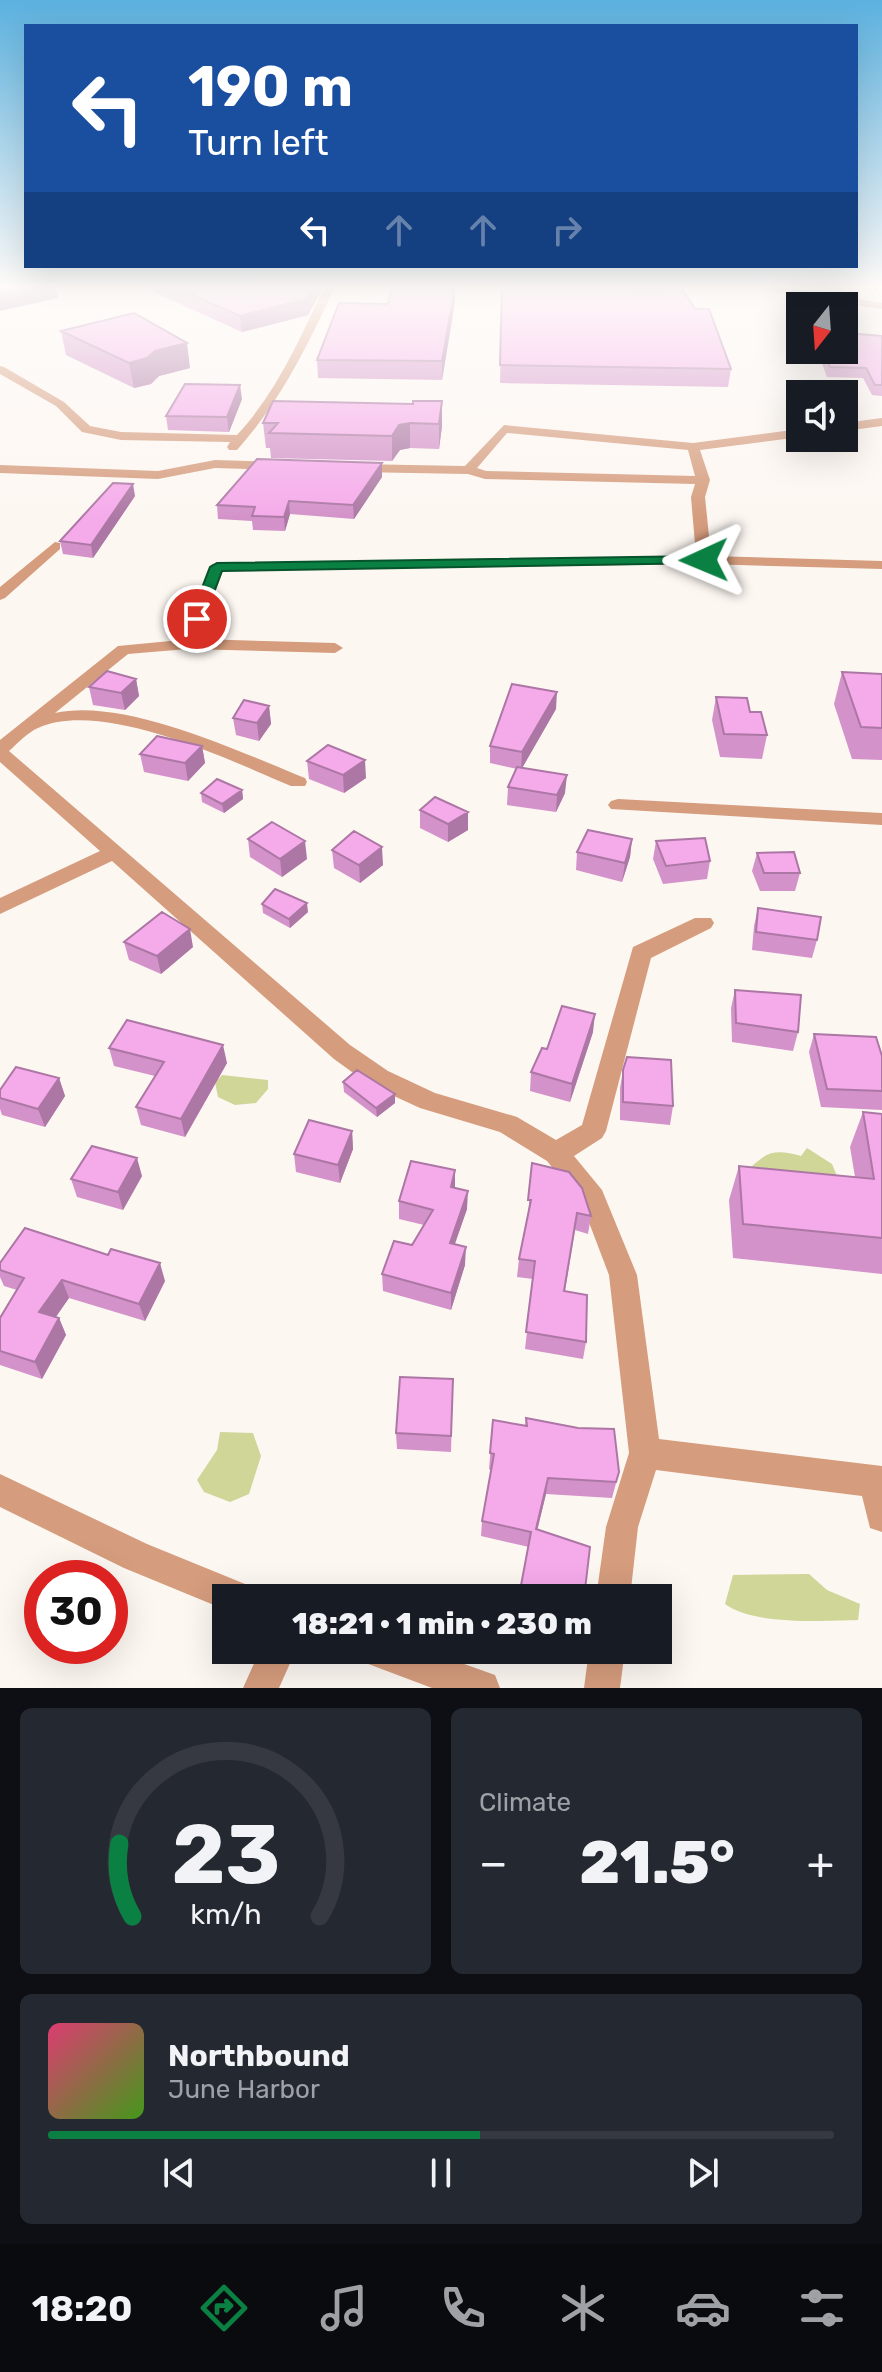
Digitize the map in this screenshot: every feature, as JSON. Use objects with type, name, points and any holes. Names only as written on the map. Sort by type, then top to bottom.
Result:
[{"type":"street","points":[[215,464],[241,439],[291,363]]},
{"type":"street","points":[[0,369],[60,404],[86,429],[121,436],[241,439]]},
{"type":"street","points":[[858,425],[882,422]]},
{"type":"street","points":[[469,470],[504,429],[693,447],[786,435]]},
{"type":"street","points":[[693,447],[703,480],[698,497],[704,560]]},
{"type":"street","points":[[0,469],[158,475],[215,464],[295,466]]},
{"type":"street","points":[[342,467],[469,470],[485,475],[703,480]]},
{"type":"street","points":[[0,595],[55,546]]},
{"type":"street","points":[[187,644],[217,567],[704,560],[882,565]]},
{"type":"street","points":[[0,750],[124,649],[187,644],[335,648]]},
{"type":"street","points":[[0,750],[32,724],[78,713],[175,732],[298,782]]},
{"type":"street","points":[[0,750],[342,1052],[379,1078],[429,1101],[508,1124],[556,1153],[593,1198],[623,1275],[645,1453],[622,1527],[615,1584]]},
{"type":"street","points":[[618,805],[882,819]]},
{"type":"street","points":[[0,907],[116,851]]},
{"type":"street","points":[[556,1153],[593,1131],[641,953],[703,923]]},
{"type":"street","points":[[645,1453],[878,1482],[882,1516]]},
{"type":"street","points":[[0,1490],[136,1556],[212,1587]]},
{"type":"street","points":[[261,1688],[272,1664]]},
{"type":"street","points":[[414,1664],[482,1688]]},
{"type":"street","points":[[602,1688],[605,1664]]},
{"type":"green space","points":[[222,1075],[268,1080],[268,1089],[256,1103],[235,1105],[218,1097],[215,1082]]},
{"type":"green space","points":[[807,1148],[832,1164],[842,1188],[745,1173],[770,1154],[783,1152],[801,1156]]},
{"type":"green space","points":[[220,1432],[253,1433],[261,1456],[249,1494],[230,1502],[204,1492],[197,1480],[217,1450]]},
{"type":"green space","points":[[809,1574],[827,1590],[860,1604],[858,1620],[770,1619],[737,1611],[725,1604],[733,1575]]},
{"type":"building","points":[[729,363],[731,369],[500,365]]},
{"type":"building","points":[[882,363],[882,385],[875,385],[866,368],[830,367],[829,364]]},
{"type":"building","points":[[185,384],[240,385],[227,417],[166,416]]},
{"type":"building","points":[[273,401],[413,404],[413,401],[442,401],[439,424],[399,425],[392,436],[269,433],[278,423],[263,423]]},
{"type":"building","points":[[257,459],[382,463],[353,505],[289,501],[284,517],[252,516],[255,507],[217,505]]},
{"type":"building","points":[[113,483],[133,484],[91,545],[60,541]]},
{"type":"building","points":[[107,671],[136,679],[121,693],[89,687]]},
{"type":"building","points":[[842,672],[882,674],[882,728],[861,727]]},
{"type":"building","points":[[512,684],[557,692],[522,752],[490,746]]},
{"type":"building","points":[[716,697],[747,698],[750,712],[761,712],[767,735],[724,734]]},
{"type":"building","points":[[244,700],[269,706],[257,723],[233,718]]},
{"type":"building","points":[[157,736],[202,746],[185,763],[140,754]]},
{"type":"building","points":[[328,745],[365,760],[343,775],[307,761]]},
{"type":"building","points":[[517,767],[567,775],[557,795],[508,787]]},
{"type":"building","points":[[217,779],[242,790],[222,804],[201,793]]},
{"type":"building","points":[[435,797],[468,812],[448,824],[420,810]]},
{"type":"building","points":[[272,822],[305,841],[280,859],[248,839]]},
{"type":"building","points":[[588,830],[632,839],[625,863],[577,852]]},
{"type":"building","points":[[354,831],[382,847],[359,865],[332,850]]},
{"type":"building","points":[[705,838],[710,861],[666,866],[656,841]]},
{"type":"building","points":[[794,852],[800,873],[764,873],[757,853]]},
{"type":"building","points":[[275,889],[307,903],[289,919],[262,904]]},
{"type":"building","points":[[758,908],[821,917],[817,940],[756,932]]},
{"type":"building","points":[[162,912],[190,929],[157,956],[124,942]]},
{"type":"building","points":[[735,990],[801,995],[798,1032],[736,1023]]},
{"type":"building","points":[[562,1006],[595,1014],[572,1084],[531,1072],[542,1048],[547,1049]]},
{"type":"building","points":[[127,1020],[223,1045],[181,1119],[136,1107],[164,1062],[109,1048]]},
{"type":"building","points":[[814,1034],[876,1037],[882,1056],[882,1091],[827,1089]]},
{"type":"building","points":[[627,1057],[671,1060],[673,1106],[623,1102],[623,1070]]},
{"type":"building","points":[[16,1067],[59,1078],[38,1109],[0,1098],[0,1090]]},
{"type":"building","points":[[357,1070],[395,1094],[376,1108],[343,1082]]},
{"type":"building","points":[[863,1112],[882,1114],[882,1238],[743,1224],[739,1166],[874,1179]]},
{"type":"building","points":[[309,1120],[352,1131],[338,1165],[294,1154]]},
{"type":"building","points":[[92,1146],[137,1158],[118,1192],[71,1179]]},
{"type":"building","points":[[411,1161],[455,1170],[451,1187],[468,1191],[450,1243],[466,1247],[451,1293],[382,1274],[394,1241],[412,1245],[433,1210],[399,1201]]},
{"type":"building","points":[[532,1163],[569,1172],[582,1188],[591,1216],[577,1213],[564,1291],[587,1295],[586,1342],[526,1332],[535,1261],[519,1259],[531,1200],[528,1200]]},
{"type":"building","points":[[25,1228],[108,1255],[111,1249],[160,1263],[139,1304],[62,1280],[39,1312],[59,1318],[35,1362],[0,1351],[0,1318],[24,1278],[0,1270],[0,1263]]},
{"type":"building","points":[[400,1377],[453,1379],[451,1436],[396,1433]]},
{"type":"building","points":[[526,1418],[578,1428],[614,1429],[619,1472],[616,1482],[548,1478],[536,1529],[590,1547],[586,1584],[521,1584],[531,1532],[482,1521],[494,1454],[490,1453],[493,1420],[527,1426]]},
{"type":"route","points":[[197,619],[217,567],[704,560]]}]
